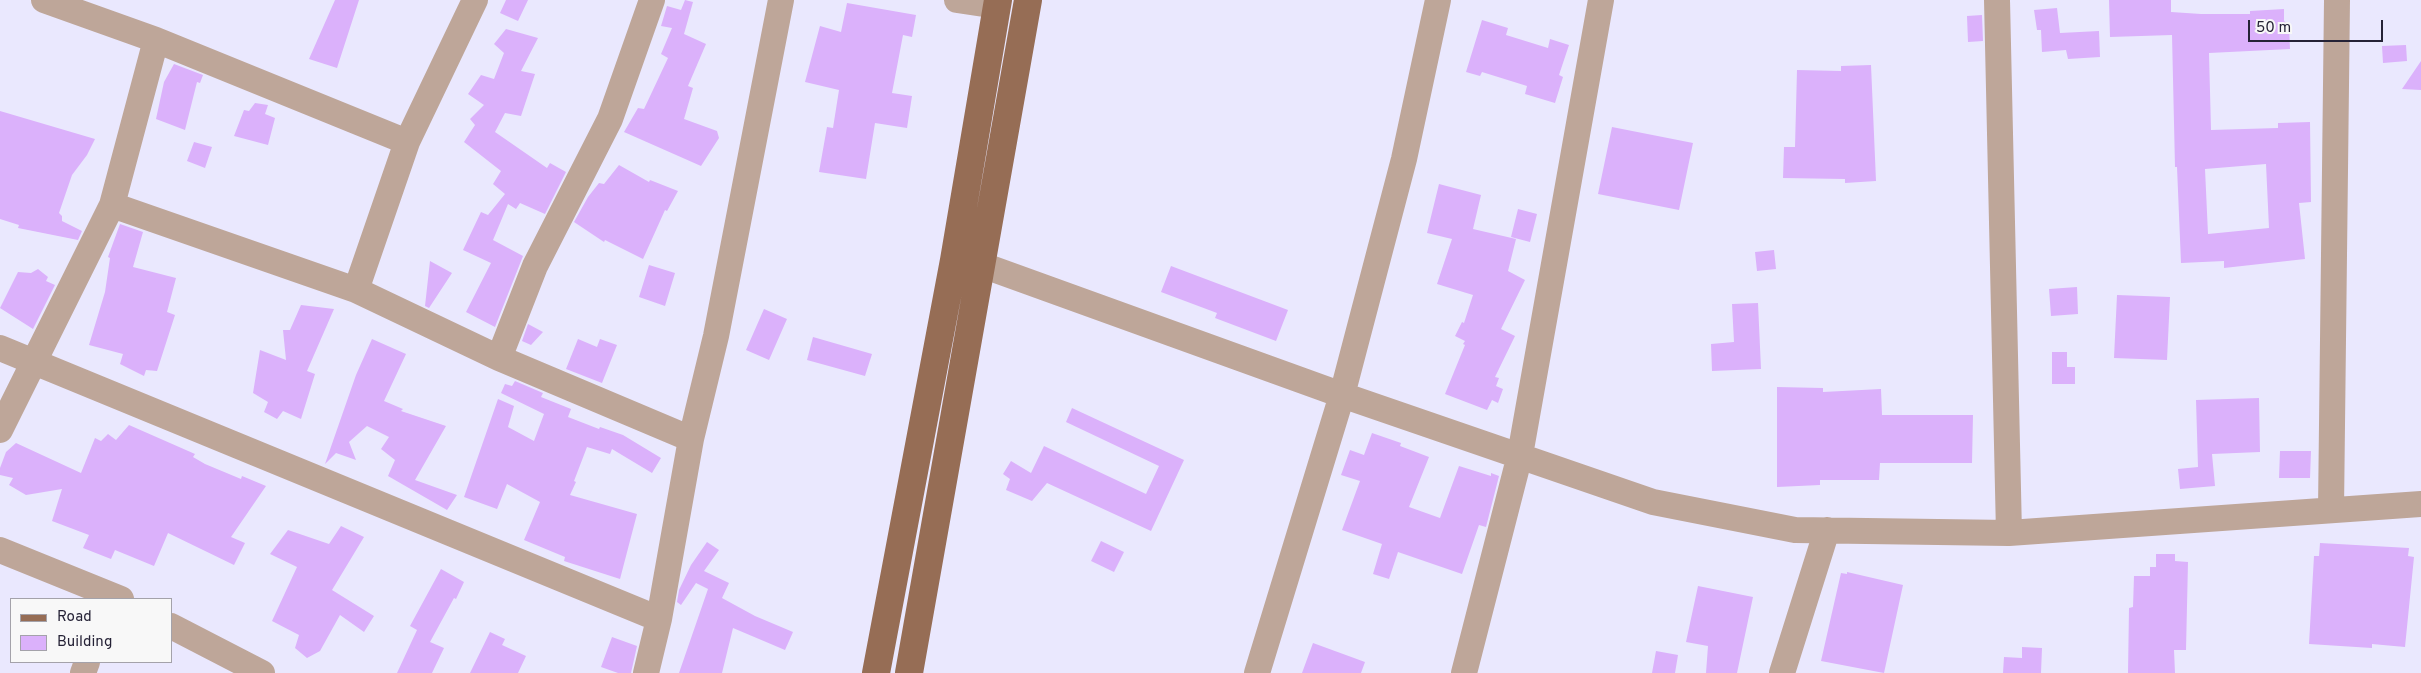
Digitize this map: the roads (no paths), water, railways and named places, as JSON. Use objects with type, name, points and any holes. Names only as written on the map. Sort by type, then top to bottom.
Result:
[{"type":"main road","points":[[909,673],[1028,0]]},
{"type":"main road","points":[[876,673],[961,221],[998,3]]},
{"type":"main road","points":[[961,221],[989,222]]},
{"type":"street","points":[[44,0],[156,40],[407,142]]},
{"type":"street","points":[[356,290],[407,142],[476,0]]},
{"type":"street","points":[[499,358],[535,266],[610,119],[652,0]]},
{"type":"street","points":[[646,673],[659,619],[691,439],[716,336],[782,0]]},
{"type":"street","points":[[957,0],[998,3]]},
{"type":"street","points":[[1257,673],[1342,395],[1404,159],[1438,0]]},
{"type":"street","points":[[1464,673],[1520,455],[1602,0]]},
{"type":"street","points":[[1997,0],[2009,533]]},
{"type":"street","points":[[2331,510],[2337,0]]},
{"type":"street","points":[[0,430],[112,205],[156,40]]},
{"type":"street","points":[[112,205],[356,290],[499,358],[691,439]]},
{"type":"street","points":[[982,265],[1342,395],[1653,502],[1795,530],[2009,533],[2421,504]]},
{"type":"street","points":[[0,348],[659,619]]},
{"type":"street","points":[[1782,673],[1827,530]]},
{"type":"street","points":[[0,550],[113,597]]},
{"type":"street","points":[[172,627],[262,673]]}]
